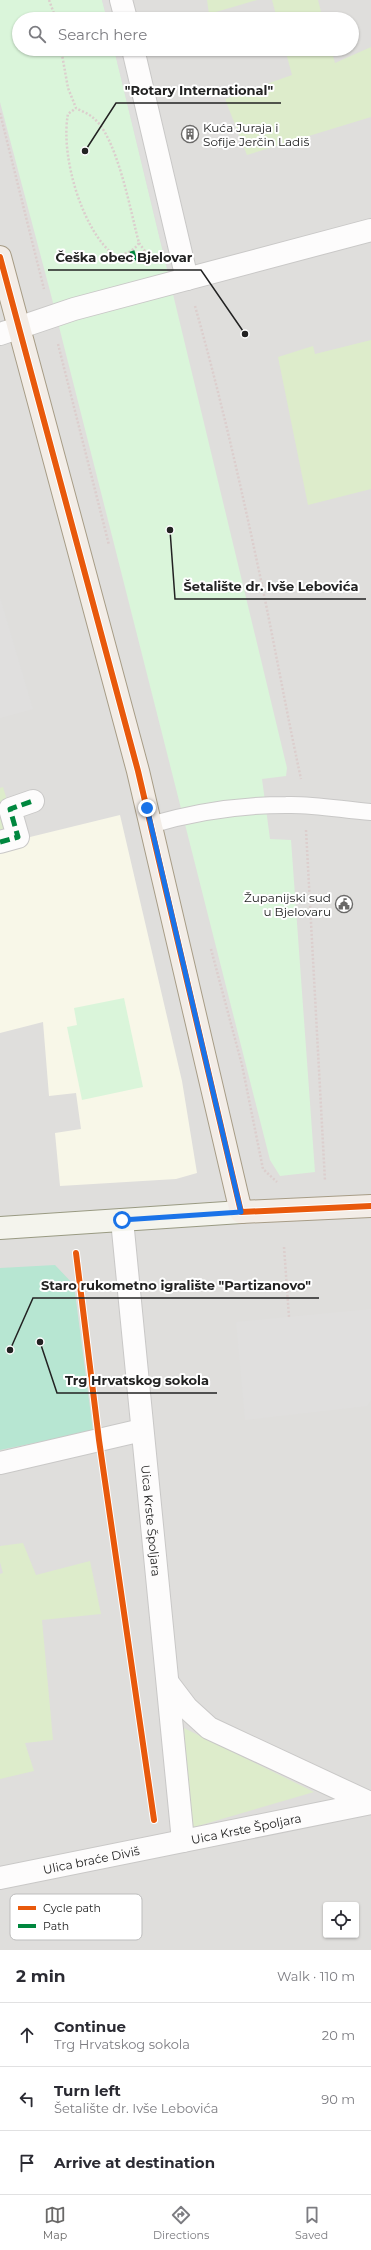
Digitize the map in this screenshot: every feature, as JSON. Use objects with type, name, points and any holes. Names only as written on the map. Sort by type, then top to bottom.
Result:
[{"type":"main road","points":[[0,257],[9,330],[150,824],[241,1212]]},
{"type":"main road","points":[[0,1228],[241,1212],[371,1206]]},
{"type":"street","points":[[121,0],[124,12]]},
{"type":"street","points":[[135,56],[186,279]]},
{"type":"street","points":[[9,330],[74,309],[371,230]]},
{"type":"street","points":[[0,842],[18,837],[10,809],[34,801]]},
{"type":"street","name":"Uica Krste Špoljara","points":[[122,1220],[183,1841],[370,1803]]},
{"type":"street","points":[[0,1463],[142,1430]]},
{"type":"street","name":"Uica Krste Špoljara","points":[[168,1683],[188,1708],[209,1728],[370,1803]]},
{"type":"street","name":"Ulica braće Diviš","points":[[0,1878],[183,1841]]},
{"type":"lane","points":[[150,824],[175,817],[287,804],[371,812]]},
{"type":"path","points":[[49,0],[53,12]]},
{"type":"path","points":[[62,56],[68,88],[76,108],[93,117],[105,133],[120,168],[139,244],[152,260]]},
{"type":"path","points":[[76,108],[68,114],[66,125],[68,155],[72,175],[92,227],[104,248],[115,256],[134,250],[139,244]]},
{"type":"path","points":[[186,279],[221,401],[259,572],[282,694],[302,781],[284,784],[287,804],[306,829],[325,1181]]},
{"type":"path","points":[[284,1247],[289,1317]]},
{"type":"shaded area","points":[[0,0],[371,0],[371,1950],[0,1950]]},
{"type":"shaded area","points":[[102,0],[121,0],[124,12],[105,12]]},
{"type":"shaded area","points":[[116,56],[135,56],[178,244],[162,246]]},
{"type":"shaded area","points":[[0,597],[33,709],[0,718]]},
{"type":"shaded area","points":[[120,815],[182,1081],[197,1173],[176,1179],[60,1186],[55,1133],[81,1129],[76,1093],[49,1096],[43,1022],[0,1033],[0,842],[26,838]]},
{"type":"shaded area","points":[[371,1309],[371,1400],[367,1406],[245,1420],[236,1322]]},
{"type":"green space","points":[[0,0],[102,0],[105,12],[12,12],[12,56],[116,56],[287,768],[286,776],[262,779],[270,839],[291,840],[315,1172],[280,1176],[270,1160],[50,291],[0,102]]},
{"type":"green space","points":[[207,0],[257,0],[216,12],[209,12]]},
{"type":"green space","points":[[272,0],[318,0],[321,12],[275,12]]},
{"type":"green space","points":[[371,47],[371,117],[247,155],[225,99],[292,75],[287,56],[333,56],[335,63],[351,56],[359,56],[359,52]]},
{"type":"green space","points":[[371,340],[371,489],[308,505],[278,357],[313,346],[315,354]]},
{"type":"green space","points":[[3,787],[18,837],[0,842],[0,788]]},
{"type":"green space","points":[[124,998],[143,1087],[82,1100],[67,1027],[77,1025],[74,1008]]},
{"type":"green space","points":[[55,1265],[74,1285],[93,1431],[0,1450],[0,1268]]},
{"type":"green space","points":[[23,1543],[36,1575],[90,1561],[101,1614],[42,1620],[53,1740],[25,1743],[34,1771],[0,1779],[0,1574],[3,1573],[0,1562],[0,1546]]},
{"type":"green space","points":[[184,1728],[314,1792],[191,1828]]},
{"type":"marked path","points":[[132,251],[136,265]]},
{"type":"marked path","points":[[0,842],[18,837],[10,809],[33,801]]},
{"type":"cycle path","points":[[0,257],[138,771],[241,1212],[371,1206]]},
{"type":"cycle path","points":[[76,1253],[99,1440],[154,1820]]},
{"type":"place","name":"Kuća Juraja i Sofije Jerčin Ladiš","points":[[190,134]]},
{"type":"place","name":"\"Rotary International\"","points":[[85,151]]},
{"type":"place","name":"Češka obec Bjelovar","points":[[245,334]]},
{"type":"place","name":"Šetalište dr. Ivše Lebovića","points":[[170,530]]},
{"type":"place","name":"Županijski sud u Bjelovaru","points":[[344,904]]},
{"type":"place","name":"Trg Hrvatskog sokola","points":[[40,1342]]},
{"type":"place","name":"Staro rukometno igralište \"Partizanovo\"","points":[[10,1350]]},
{"type":"route","points":[[122,1220],[241,1212],[147,808]]}]
